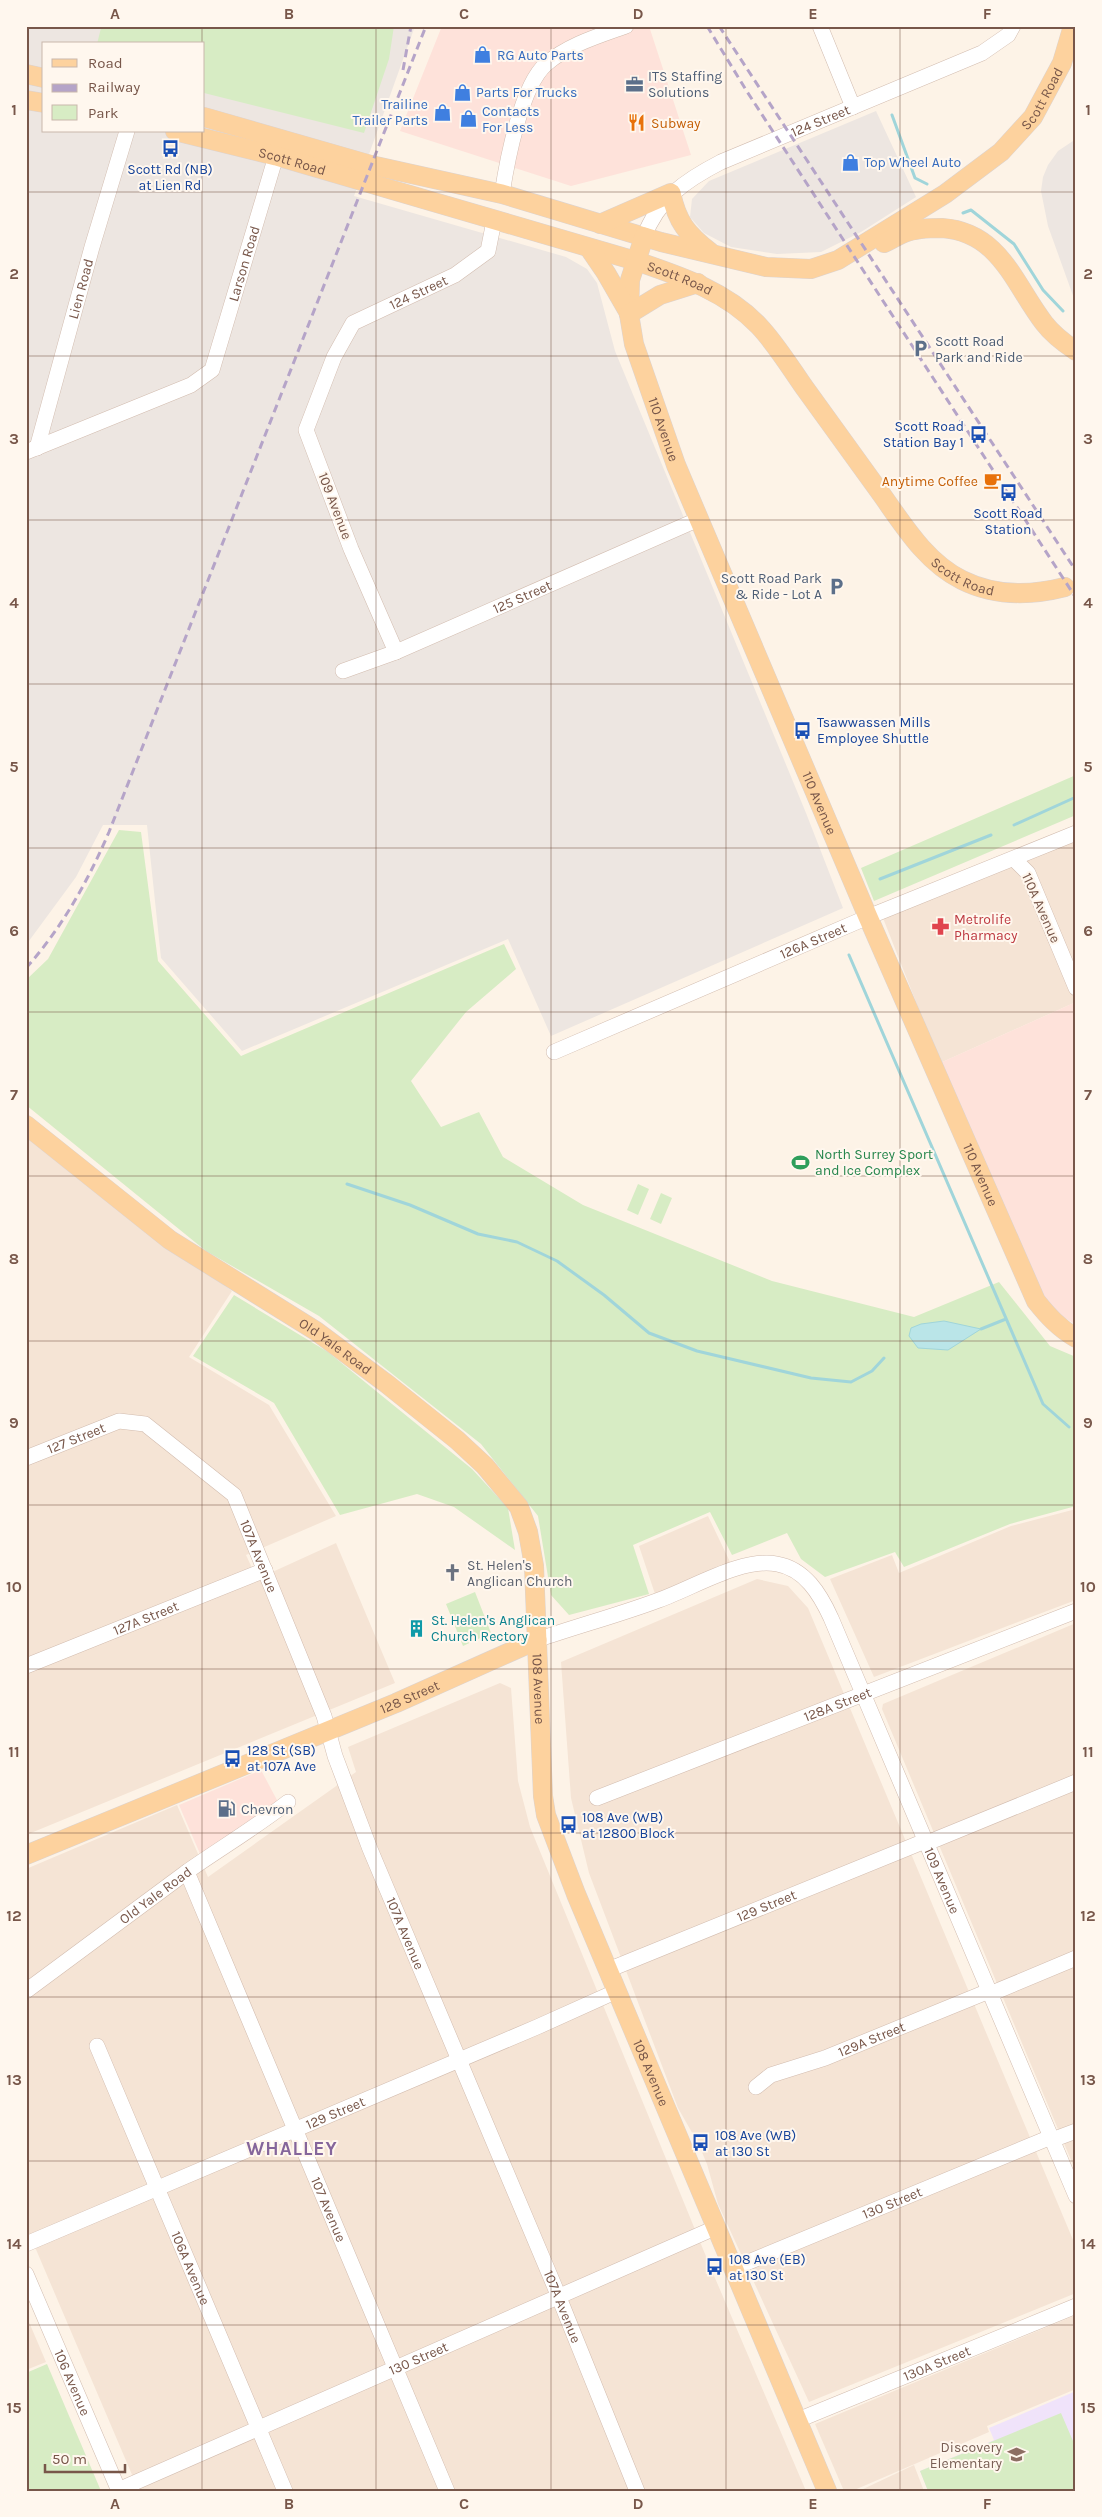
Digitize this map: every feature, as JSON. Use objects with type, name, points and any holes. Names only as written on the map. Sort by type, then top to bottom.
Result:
[{"type":"main road","name":"Scott Road","points":[[205,117],[372,165],[502,194],[644,237],[766,267],[792,270],[811,269],[838,260],[945,194],[1001,152],[1033,116],[1062,63],[1073,26]]},
{"type":"main road","points":[[26,74],[42,78]]},
{"type":"main road","points":[[26,100],[42,103]]},
{"type":"main road","name":"Scott Road","points":[[179,132],[276,156],[636,261],[678,274],[698,284],[722,297],[759,326],[888,504],[932,559],[962,580],[999,592],[1032,593],[1065,587]]},
{"type":"main road","points":[[600,224],[671,193],[679,221],[695,240],[713,254]]},
{"type":"main road","points":[[838,260],[914,231],[930,228],[952,229],[971,234],[1001,258],[1045,324],[1058,338],[1076,351]]},
{"type":"main road","name":"110 Avenue","points":[[644,237],[630,280],[629,314],[634,344],[676,465],[868,917],[1036,1301],[1047,1316],[1069,1334]]},
{"type":"main road","points":[[588,248],[606,273],[629,314],[660,295],[698,284]]},
{"type":"main road","name":"Old Yale Road","points":[[26,1125],[170,1240],[316,1331],[441,1426],[485,1466],[519,1507],[528,1532],[535,1573],[537,1640]]},
{"type":"main road","name":"128 Street","points":[[26,1854],[396,1703],[537,1640]]},
{"type":"main road","name":"108 Avenue","points":[[537,1640],[543,1796],[546,1815],[608,1970],[828,2491]]},
{"type":"street","points":[[502,194],[506,170],[526,99],[538,73],[568,49],[626,26]]},
{"type":"street","points":[[820,26],[853,107]]},
{"type":"street","name":"124 Street","points":[[644,237],[650,220],[671,193],[690,179],[720,162],[982,53],[1008,35],[1013,26]]},
{"type":"street","name":"Lien Road","points":[[32,450],[126,132]]},
{"type":"street","name":"Larson Road","points":[[32,450],[191,385],[212,370],[276,156]]},
{"type":"street","name":"124 Street","points":[[334,357],[353,323],[455,276],[488,252],[494,221]]},
{"type":"street","name":"109 Avenue","points":[[334,357],[306,430],[351,549],[396,652]]},
{"type":"street","name":"125 Street","points":[[343,671],[396,652],[699,519]]},
{"type":"street","name":"126A Street","points":[[554,1052],[868,917],[1076,833]]},
{"type":"street","name":"110A Avenue","points":[[1014,859],[1028,873],[1076,988]]},
{"type":"street","name":"127 Street","points":[[26,1458],[119,1421],[126,1421]]},
{"type":"street","name":"107A Avenue","points":[[126,1421],[145,1424],[234,1495],[328,1730],[335,1756],[370,1849],[558,2297],[637,2491]]},
{"type":"street","name":"128 Street","points":[[537,1640],[662,1600],[751,1564],[775,1563],[797,1572]]},
{"type":"street","name":"127A Street","points":[[26,1666],[265,1570]]},
{"type":"street","name":"109 Avenue","points":[[797,1572],[815,1588],[826,1606],[1076,2196]]},
{"type":"street","name":"128A Street","points":[[598,1798],[1076,1611]]},
{"type":"street","name":"129 Street","points":[[608,1970],[1076,1782]]},
{"type":"street","name":"Old Yale Road","points":[[26,1991],[187,1872],[252,1829],[288,1802]]},
{"type":"street","name":"107 Avenue","points":[[187,1872],[447,2491]]},
{"type":"street","name":"129A Street","points":[[756,2087],[770,2075],[825,2058],[1076,1958]]},
{"type":"street","name":"129 Street","points":[[26,2244],[459,2060],[617,1990]]},
{"type":"street","name":"106A Avenue","points":[[97,2046],[285,2491]]},
{"type":"street","name":"130 Street","points":[[734,2268],[1051,2139],[1076,2131]]},
{"type":"street","name":"130 Street","points":[[119,2490],[717,2228]]},
{"type":"street","name":"106 Avenue","points":[[26,2274],[119,2490]]},
{"type":"street","name":"130A Street","points":[[798,2420],[1076,2306]]},
{"type":"shaded area","points":[[26,26],[415,26],[354,196],[566,257],[587,269],[597,283],[615,351],[806,813],[843,908],[551,1036],[508,939],[242,1051],[161,958],[147,825],[103,825],[76,877],[26,945]]},
{"type":"shaded area","points":[[442,26],[649,26],[691,155],[571,186],[400,131]]},
{"type":"shaded area","points":[[876,111],[916,197],[861,232],[821,252],[777,254],[731,247],[704,233],[690,217],[692,199],[709,181]]},
{"type":"shaded area","points":[[1076,139],[1076,304],[1048,226],[1041,191],[1043,177],[1048,165],[1058,151]]},
{"type":"shaded area","points":[[1076,836],[1076,1002],[940,1063],[883,918]]},
{"type":"shaded area","points":[[1076,1002],[1076,1325],[1059,1314],[1035,1285],[940,1063]]},
{"type":"shaded area","points":[[26,1136],[232,1291],[189,1357],[269,1405],[336,1516],[246,1555],[257,1579],[336,1543],[395,1683],[26,1835]]},
{"type":"shaded area","points":[[1076,1509],[1076,1600],[874,1677],[830,1579],[892,1555],[899,1573],[1011,1526]]},
{"type":"shaded area","points":[[708,1516],[731,1564],[655,1594],[639,1546]]},
{"type":"shaded area","points":[[757,1579],[788,1586],[808,1608],[1076,2247],[1076,2293],[809,2402],[718,2204],[707,2164],[698,2143],[678,2108],[589,1873],[571,1798],[561,1662]]},
{"type":"shaded area","points":[[1076,1623],[1076,2172],[882,1709],[883,1704]]},
{"type":"shaded area","points":[[500,1683],[511,1688],[518,1781],[530,1827],[712,2271],[806,2491],[139,2491],[26,2226],[26,1869],[177,1805],[208,1877],[356,1772],[348,1747]]},
{"type":"shaded area","points":[[261,1770],[278,1802],[204,1863],[179,1805]]},
{"type":"shaded area","points":[[26,2315],[46,2362],[26,2370]]},
{"type":"shaded area","points":[[1076,2315],[1076,2389],[987,2426],[989,2432],[852,2491],[844,2491],[815,2424]]},
{"type":"shaded area","name":"Discovery Elementary","points":[[1076,2391],[1076,2491],[928,2491],[920,2471],[994,2440],[989,2428]]},
{"type":"shaded area","points":[[914,2465],[924,2491],[859,2491]]},
{"type":"green space","points":[[100,26],[394,26],[389,59],[364,133],[205,93],[205,42],[98,42]]},
{"type":"green space","points":[[1076,775],[1076,815],[874,901],[861,868]]},
{"type":"green space","points":[[119,830],[141,832],[158,961],[241,1056],[504,944],[516,969],[466,1012],[411,1081],[441,1127],[479,1112],[503,1157],[583,1205],[772,1281],[914,1317],[999,1282],[1050,1346],[1076,1357],[1076,1506],[1010,1524],[904,1567],[895,1552],[825,1577],[801,1559],[787,1533],[732,1555],[710,1512],[633,1545],[649,1594],[569,1615],[551,1595],[538,1516],[481,1444],[319,1316],[206,1251],[26,1105],[26,980],[48,959]]},
{"type":"green space","points":[[638,1184],[649,1189],[638,1215],[627,1210]]},
{"type":"green space","points":[[661,1193],[672,1198],[661,1224],[650,1219]]},
{"type":"green space","points":[[234,1295],[328,1352],[472,1469],[508,1508],[515,1550],[454,1507],[417,1494],[340,1515],[274,1403],[193,1356]]},
{"type":"green space","points":[[475,1592],[491,1633],[463,1646],[446,1604]]},
{"type":"green space","points":[[47,2364],[101,2491],[26,2491],[26,2373]]},
{"type":"green space","name":"Discovery Elementary","points":[[1061,2413],[1076,2448],[1076,2491],[928,2491],[920,2471]]},
{"type":"water","points":[[944,1321],[981,1329],[948,1350],[918,1348],[909,1336],[911,1328],[921,1324]]},
{"type":"waterway","points":[[892,115],[915,178],[927,184]]},
{"type":"waterway","points":[[963,213],[971,210],[1014,244],[1043,290],[1063,311]]},
{"type":"waterway","points":[[1014,825],[1076,797]]},
{"type":"waterway","points":[[880,879],[991,835]]},
{"type":"waterway","points":[[849,955],[1043,1404],[1069,1427]]},
{"type":"waterway","points":[[347,1184],[410,1205],[478,1234],[517,1242],[557,1261],[604,1295],[649,1333],[697,1351],[811,1378],[851,1382],[872,1371],[884,1358]]},
{"type":"waterway","points":[[981,1329],[1006,1319]]},
{"type":"railway","points":[[403,70],[411,26]]},
{"type":"railway","points":[[26,968],[63,920],[92,868],[109,832],[426,26]]},
{"type":"railway","points":[[707,26],[746,90],[1076,598]]},
{"type":"railway","points":[[719,26],[1076,571]]},
{"type":"place","name":"RG Auto Parts","points":[[483,55]]},
{"type":"place","name":"ITS Staffing Solutions","points":[[634,84]]},
{"type":"place","name":"Parts For Trucks","points":[[462,92]]},
{"type":"place","name":"Trailine Trailer Parts","points":[[442,112]]},
{"type":"place","name":"Contacts For Less","points":[[468,119]]},
{"type":"place","name":"Subway","points":[[637,123]]},
{"type":"place","name":"Scott Rd (NB) at Lien Rd","points":[[170,149]]},
{"type":"place","name":"Top Wheel Auto","points":[[850,162]]},
{"type":"place","name":"Scott Road Park and Ride","points":[[921,349]]},
{"type":"place","name":"Scott Road Station Bay 1","points":[[978,434]]},
{"type":"place","name":"Anytime Coffee","points":[[992,481]]},
{"type":"place","name":"Scott Road Station","points":[[1008,493]]},
{"type":"place","name":"Scott Road Park & Ride - Lot A","points":[[836,586]]},
{"type":"place","name":"Tsawwassen Mills Employee Shuttle","points":[[803,730]]},
{"type":"place","name":"Metrolife Pharmacy","points":[[940,927]]},
{"type":"place","name":"North Surrey Sport and Ice Complex","points":[[801,1162]]},
{"type":"place","name":"St. Helen's Anglican Church","points":[[453,1573]]},
{"type":"place","name":"St. Helen's Anglican Church Rectory","points":[[417,1628]]},
{"type":"place","name":"128 St (SB) at 107A Ave","points":[[233,1758]]},
{"type":"place","name":"Chevron","points":[[227,1809]]},
{"type":"place","name":"108 Ave (WB) at 12800 Block","points":[[568,1825]]},
{"type":"place","name":"108 Ave (WB) at 130 St","points":[[701,2143]]},
{"type":"place","name":"108 Ave (EB) at 130 St","points":[[715,2267]]},
{"type":"place","name":"Discovery Elementary","points":[[1016,2455]]},
{"type":"district","name":"WHALLEY","points":[[292,2149]]}]
